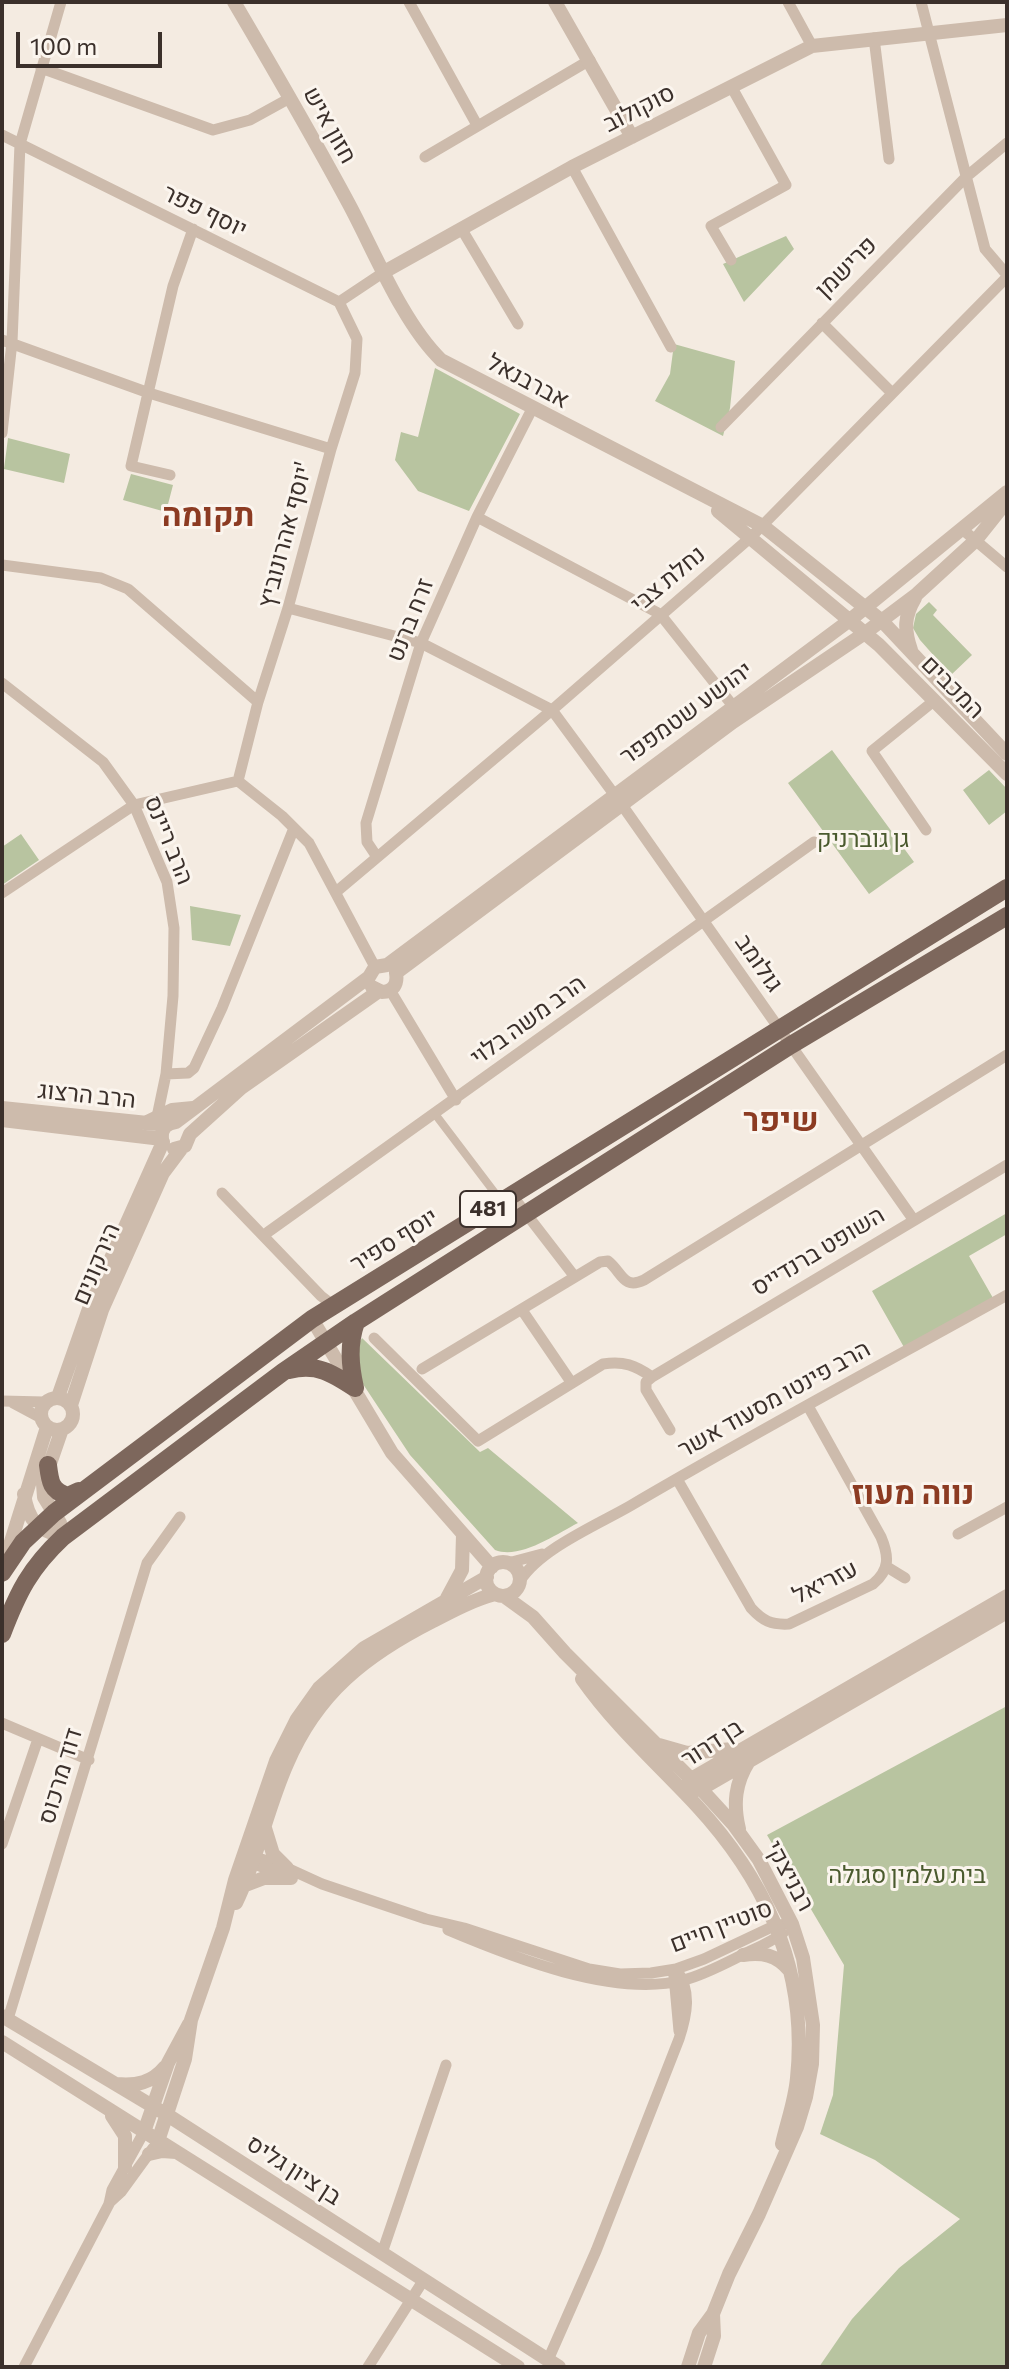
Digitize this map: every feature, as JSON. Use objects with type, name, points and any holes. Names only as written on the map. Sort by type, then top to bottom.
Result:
[{"type":"main road","name":"יוסף ספיר","points":[[2,1571],[23,1542],[54,1513],[312,1319],[327,1301],[506,1198],[1007,888]]},
{"type":"main road","name":"יוסף ספיר","points":[[63,1537],[283,1372],[356,1322],[525,1211],[791,1045],[1007,916]]},
{"type":"main road","points":[[355,1388],[349,1364],[351,1336],[356,1322]]},
{"type":"main road","points":[[283,1372],[297,1368],[324,1368],[355,1388]]},
{"type":"main road","points":[[48,1465],[51,1485],[58,1493],[68,1496],[85,1489]]},
{"type":"main road","name":"481","points":[[2,1634],[24,1582],[41,1557],[63,1537]]},
{"type":"street","points":[[2,433],[20,144],[61,2]]},
{"type":"street","name":"חזון איש","points":[[234,2],[384,272]]},
{"type":"street","points":[[409,2],[477,125]]},
{"type":"street","points":[[555,2],[632,137]]},
{"type":"street","points":[[788,2],[812,46]]},
{"type":"street","points":[[921,2],[985,249],[1007,276]]},
{"type":"street","name":"סוקולוב","points":[[384,272],[572,167],[812,46],[1007,25]]},
{"type":"street","points":[[874,38],[889,159]]},
{"type":"street","points":[[425,157],[590,60]]},
{"type":"street","points":[[41,68],[213,130],[250,120],[290,98]]},
{"type":"street","points":[[731,86],[786,185],[711,226],[731,260]]},
{"type":"street","name":"יוסף פפר","points":[[2,135],[339,302]]},
{"type":"street","name":"פרישמן","points":[[721,427],[966,177],[1007,143]]},
{"type":"street","points":[[960,150],[970,158],[985,161]]},
{"type":"street","points":[[572,167],[671,347]]},
{"type":"street","points":[[951,192],[967,194],[973,201]]},
{"type":"street","points":[[461,228],[518,324]]},
{"type":"street","points":[[170,475],[131,466],[173,286],[193,229]]},
{"type":"street","points":[[339,302],[384,272]]},
{"type":"street","name":"אברבנאל","points":[[384,272],[420,333],[441,360],[687,488],[757,532],[882,621]]},
{"type":"street","name":"נחלת צבי","points":[[336,892],[757,532],[1007,276]]},
{"type":"street","name":"יוסף אהרונוביץ'","points":[[238,781],[357,357],[357,339],[339,302]]},
{"type":"street","points":[[822,323],[892,393]]},
{"type":"street","points":[[7,341],[149,393],[331,449]]},
{"type":"street","name":"זרח ברנט","points":[[377,857],[367,842],[366,823],[421,643],[477,517],[532,409]]},
{"type":"street","name":"יהושע שטמפפר","points":[[618,800],[733,706],[866,608],[1007,492]]},
{"type":"street","name":"יהושע שטמפפר","points":[[162,1128],[194,1108],[618,800],[882,621],[976,540],[1007,501]]},
{"type":"street","points":[[477,517],[660,614],[733,706],[733,722]]},
{"type":"street","points":[[962,529],[1007,567]]},
{"type":"street","name":"אברבנאל","points":[[757,532],[865,633]]},
{"type":"street","points":[[2,565],[101,578],[128,589],[258,702]]},
{"type":"street","points":[[913,654],[905,625],[917,594]]},
{"type":"street","points":[[288,608],[421,643],[552,710]]},
{"type":"street","name":"המכבים","points":[[882,621],[1007,754]]},
{"type":"street","name":"המכבים","points":[[865,633],[1007,774]]},
{"type":"street","name":"הרב ריינס","points":[[2,683],[103,762],[134,805],[167,882],[174,928],[173,996],[162,1128]]},
{"type":"street","points":[[926,830],[872,751],[935,700]]},
{"type":"street","name":"גולומב","points":[[552,710],[913,1219]]},
{"type":"street","points":[[2,893],[134,805],[238,781],[309,843],[382,971],[396,983],[241,1088],[190,1134],[185,1125],[162,1128],[169,1148],[181,1149]]},
{"type":"street","points":[[166,1074],[188,1073],[194,1068],[222,1008],[294,828]]},
{"type":"street","name":"הרב משה בלוי","points":[[268,1232],[814,842]]},
{"type":"street","points":[[382,971],[373,987],[384,991],[456,1100]]},
{"type":"street","points":[[422,1369],[600,1262],[608,1261],[626,1283],[634,1285],[1007,1055]]},
{"type":"street","name":"הרב הרצוג","points":[[2,1108],[162,1128]]},
{"type":"street","points":[[435,1114],[506,1198],[525,1211],[575,1277]]},
{"type":"street","name":"הרב הרצוג","points":[[2,1120],[132,1135],[162,1128]]},
{"type":"street","name":"הירקונים","points":[[58,1401],[91,1303],[153,1165],[162,1128]]},
{"type":"street","name":"הירקונים","points":[[58,1401],[163,1173],[188,1143],[190,1134]]},
{"type":"street","points":[[132,1135],[149,1149],[153,1165]]},
{"type":"street","name":"השופט ברנדייס","points":[[652,1377],[1007,1165]]},
{"type":"street","points":[[222,1193],[327,1301]]},
{"type":"street","name":"הרב פינטו מסעוד אשר","points":[[519,1584],[538,1561],[564,1544],[1007,1295]]},
{"type":"street","points":[[522,1310],[571,1382]]},
{"type":"street","points":[[312,1319],[392,1453],[463,1535],[490,1572],[489,1588],[499,1595]]},
{"type":"street","points":[[374,1338],[478,1441],[603,1364],[619,1362],[635,1365],[652,1377],[646,1382],[646,1390],[670,1430]]},
{"type":"street","points":[[2,1571],[24,1494],[58,1401]]},
{"type":"street","points":[[58,1401],[73,1418],[50,1425],[7,1402],[58,1401]]},
{"type":"street","name":"עזריאל","points":[[677,1479],[751,1608],[763,1621],[789,1624],[873,1584],[882,1577],[887,1567],[887,1553],[808,1406]]},
{"type":"street","points":[[50,1425],[44,1497],[63,1537]]},
{"type":"street","points":[[24,1494],[27,1511],[38,1528],[63,1537]]},
{"type":"street","points":[[958,1534],[1007,1507]]},
{"type":"street","name":"דוד מרכוס","points":[[6,2011],[89,1760],[147,1563],[180,1517]]},
{"type":"street","points":[[443,1603],[462,1570],[463,1535]]},
{"type":"street","name":"הרב פינטו מסעוד אשר","points":[[508,1563],[536,1557],[564,1544]]},
{"type":"street","points":[[24,2367],[144,2132],[168,2063],[191,2020],[223,1928],[249,1859],[287,1737],[319,1688],[342,1665],[384,1634],[443,1603],[508,1563],[517,1570],[519,1584],[512,1593],[463,1606],[390,1644],[327,1696],[294,1747],[249,1859],[243,1886],[223,1928]]},
{"type":"street","points":[[887,1567],[905,1578]]},
{"type":"street","name":"רבניצקי","points":[[519,1584],[533,1617]]},
{"type":"street","name":"רבניצקי","points":[[499,1595],[533,1617],[696,1784],[739,1834],[759,1860],[792,1924],[808,1985],[813,2046],[806,2097],[797,2127],[713,2314],[699,2333],[688,2367]]},
{"type":"street","name":"בן דרור","points":[[683,1792],[1007,1596]]},
{"type":"street","name":"בן דרור","points":[[747,1754],[1007,1612]]},
{"type":"street","name":"רבניצקי","points":[[565,1653],[612,1719],[683,1792],[747,1866],[778,1930],[791,1974],[797,2016],[797,2078],[772,2183]]},
{"type":"street","points":[[2,1723],[89,1760]]},
{"type":"street","points":[[2,1844],[38,1739]]},
{"type":"street","points":[[657,1744],[687,1753],[747,1754],[735,1797],[739,1834]]},
{"type":"street","points":[[265,1824],[273,1854],[289,1873]]},
{"type":"street","points":[[249,1859],[426,1919]]},
{"type":"street","points":[[243,1886],[289,1873]]},
{"type":"street","name":"סוטיין חיים","points":[[426,1919],[464,1928],[589,1969],[620,1974],[676,1969],[792,1924]]},
{"type":"street","name":"סוטיין חיים","points":[[426,1919],[487,1946],[618,1983],[679,1980],[743,1955],[778,1930]]},
{"type":"street","points":[[743,1955],[771,1955],[787,1966],[791,1974]]},
{"type":"street","points":[[553,2364],[679,2039],[687,2006],[676,1969]]},
{"type":"street","name":"בן ציון גליס","points":[[6,2011],[113,2084],[169,2116],[553,2364]]},
{"type":"street","points":[[109,2204],[158,2141],[169,2116],[185,2059],[191,2020]]},
{"type":"street","name":"בן ציון גליס","points":[[2,2042],[518,2367]]},
{"type":"street","points":[[113,2084],[147,2082],[168,2063]]},
{"type":"street","points":[[382,2253],[446,2065]]},
{"type":"street","points":[[100,2104],[118,2122],[125,2136],[125,2167]]},
{"type":"street","points":[[149,2154],[177,2152]]},
{"type":"street","points":[[368,2367],[423,2281]]},
{"type":"street","name":"רבניצקי","points":[[704,2367],[714,2336],[713,2314]]},
{"type":"green space","points":[[786,236],[794,249],[744,302],[723,264]]},
{"type":"green space","points":[[674,344],[735,361],[730,408],[723,436],[655,401],[670,374]]},
{"type":"green space","points":[[435,368],[520,414],[469,511],[418,491],[395,460],[401,432],[418,437]]},
{"type":"green space","points":[[8,438],[70,454],[64,483],[4,469]]},
{"type":"green space","points":[[131,474],[173,485],[166,512],[123,500]]},
{"type":"green space","points":[[929,602],[937,610],[933,615],[972,655],[951,675],[913,628],[916,614]]},
{"type":"green space","name":"גן גוברניק","points":[[832,750],[914,862],[869,894],[788,783]]},
{"type":"green space","points":[[989,770],[1007,789],[1007,811],[989,825],[963,790]]},
{"type":"green space","points":[[21,834],[39,860],[2,885],[2,847]]},
{"type":"green space","points":[[190,906],[241,915],[230,946],[192,940]]},
{"type":"green space","points":[[1007,1213],[1007,1234],[969,1256],[993,1298],[905,1349],[872,1291]]},
{"type":"green space","points":[[362,1338],[480,1452],[488,1448],[578,1523],[526,1549],[515,1552],[495,1550],[410,1455],[355,1372],[355,1350]]},
{"type":"green space","name":"בית עלמין סגולה","points":[[1007,1706],[1007,2367],[819,2367],[852,2319],[899,2268],[960,2219],[875,2160],[820,2134],[833,2095],[844,1965],[767,1835]]},
{"type":"district","name":"תקומה","points":[[208,515]]},
{"type":"district","name":"שיפר","points":[[781,1120]]},
{"type":"district","name":"נווה מעוז","points":[[913,1493]]}]
